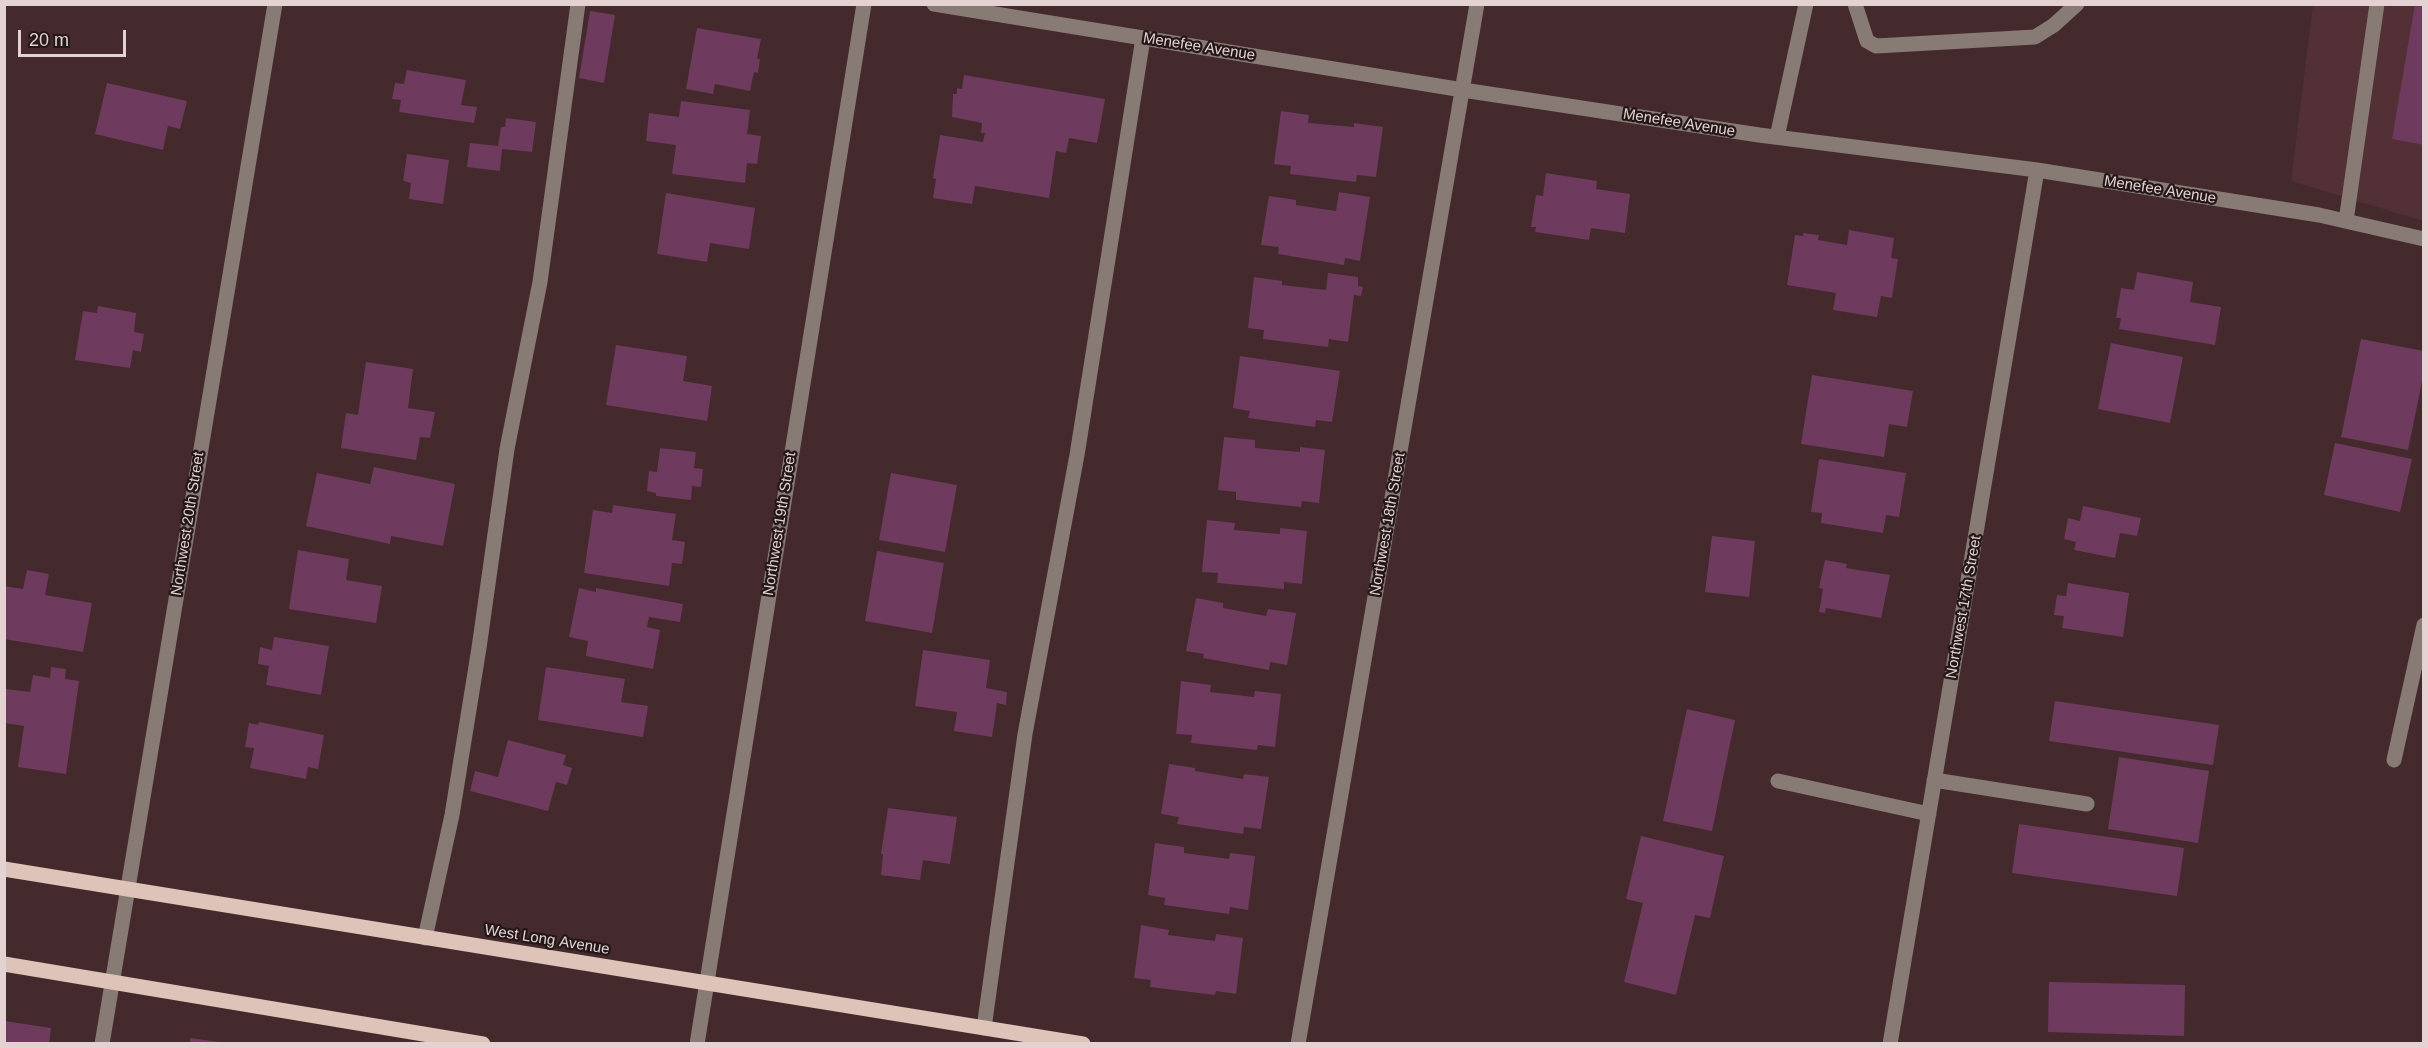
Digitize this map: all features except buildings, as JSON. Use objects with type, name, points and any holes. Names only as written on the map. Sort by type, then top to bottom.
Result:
[{"type":"main road","name":"West Long Avenue","points":[[4,869],[1083,1044]]},
{"type":"main road","points":[[4,963],[483,1044]]},
{"type":"street","name":"Northwest 20th Street","points":[[102,1044],[275,4]]},
{"type":"street","points":[[425,938],[452,815],[479,648],[507,449],[540,282],[578,4]]},
{"type":"street","name":"Northwest 19th Street","points":[[697,1044],[864,4]]},
{"type":"street","name":"Menefee Avenue","points":[[934,4],[1463,90],[1777,137],[2037,170],[2319,215],[2424,239]]},
{"type":"street","name":"Northwest 18th Street","points":[[1298,1044],[1477,4]]},
{"type":"street","points":[[1777,137],[1806,4]]},
{"type":"street","points":[[1855,4],[1867,40],[1876,46],[2035,37],[2054,25],[2076,4]]},
{"type":"street","points":[[2346,221],[2377,4]]},
{"type":"street","points":[[984,1028],[1025,734],[1077,456],[1143,38]]},
{"type":"street","name":"Northwest 17th Street","points":[[1890,1044],[2037,170]]},
{"type":"street","points":[[2394,760],[2424,625]]},
{"type":"street","points":[[1934,780],[2087,804]]},
{"type":"street","points":[[1778,781],[1929,814]]},
{"type":"shaded area","points":[[2313,5],[2423,5],[2423,221],[2291,181]]}]
